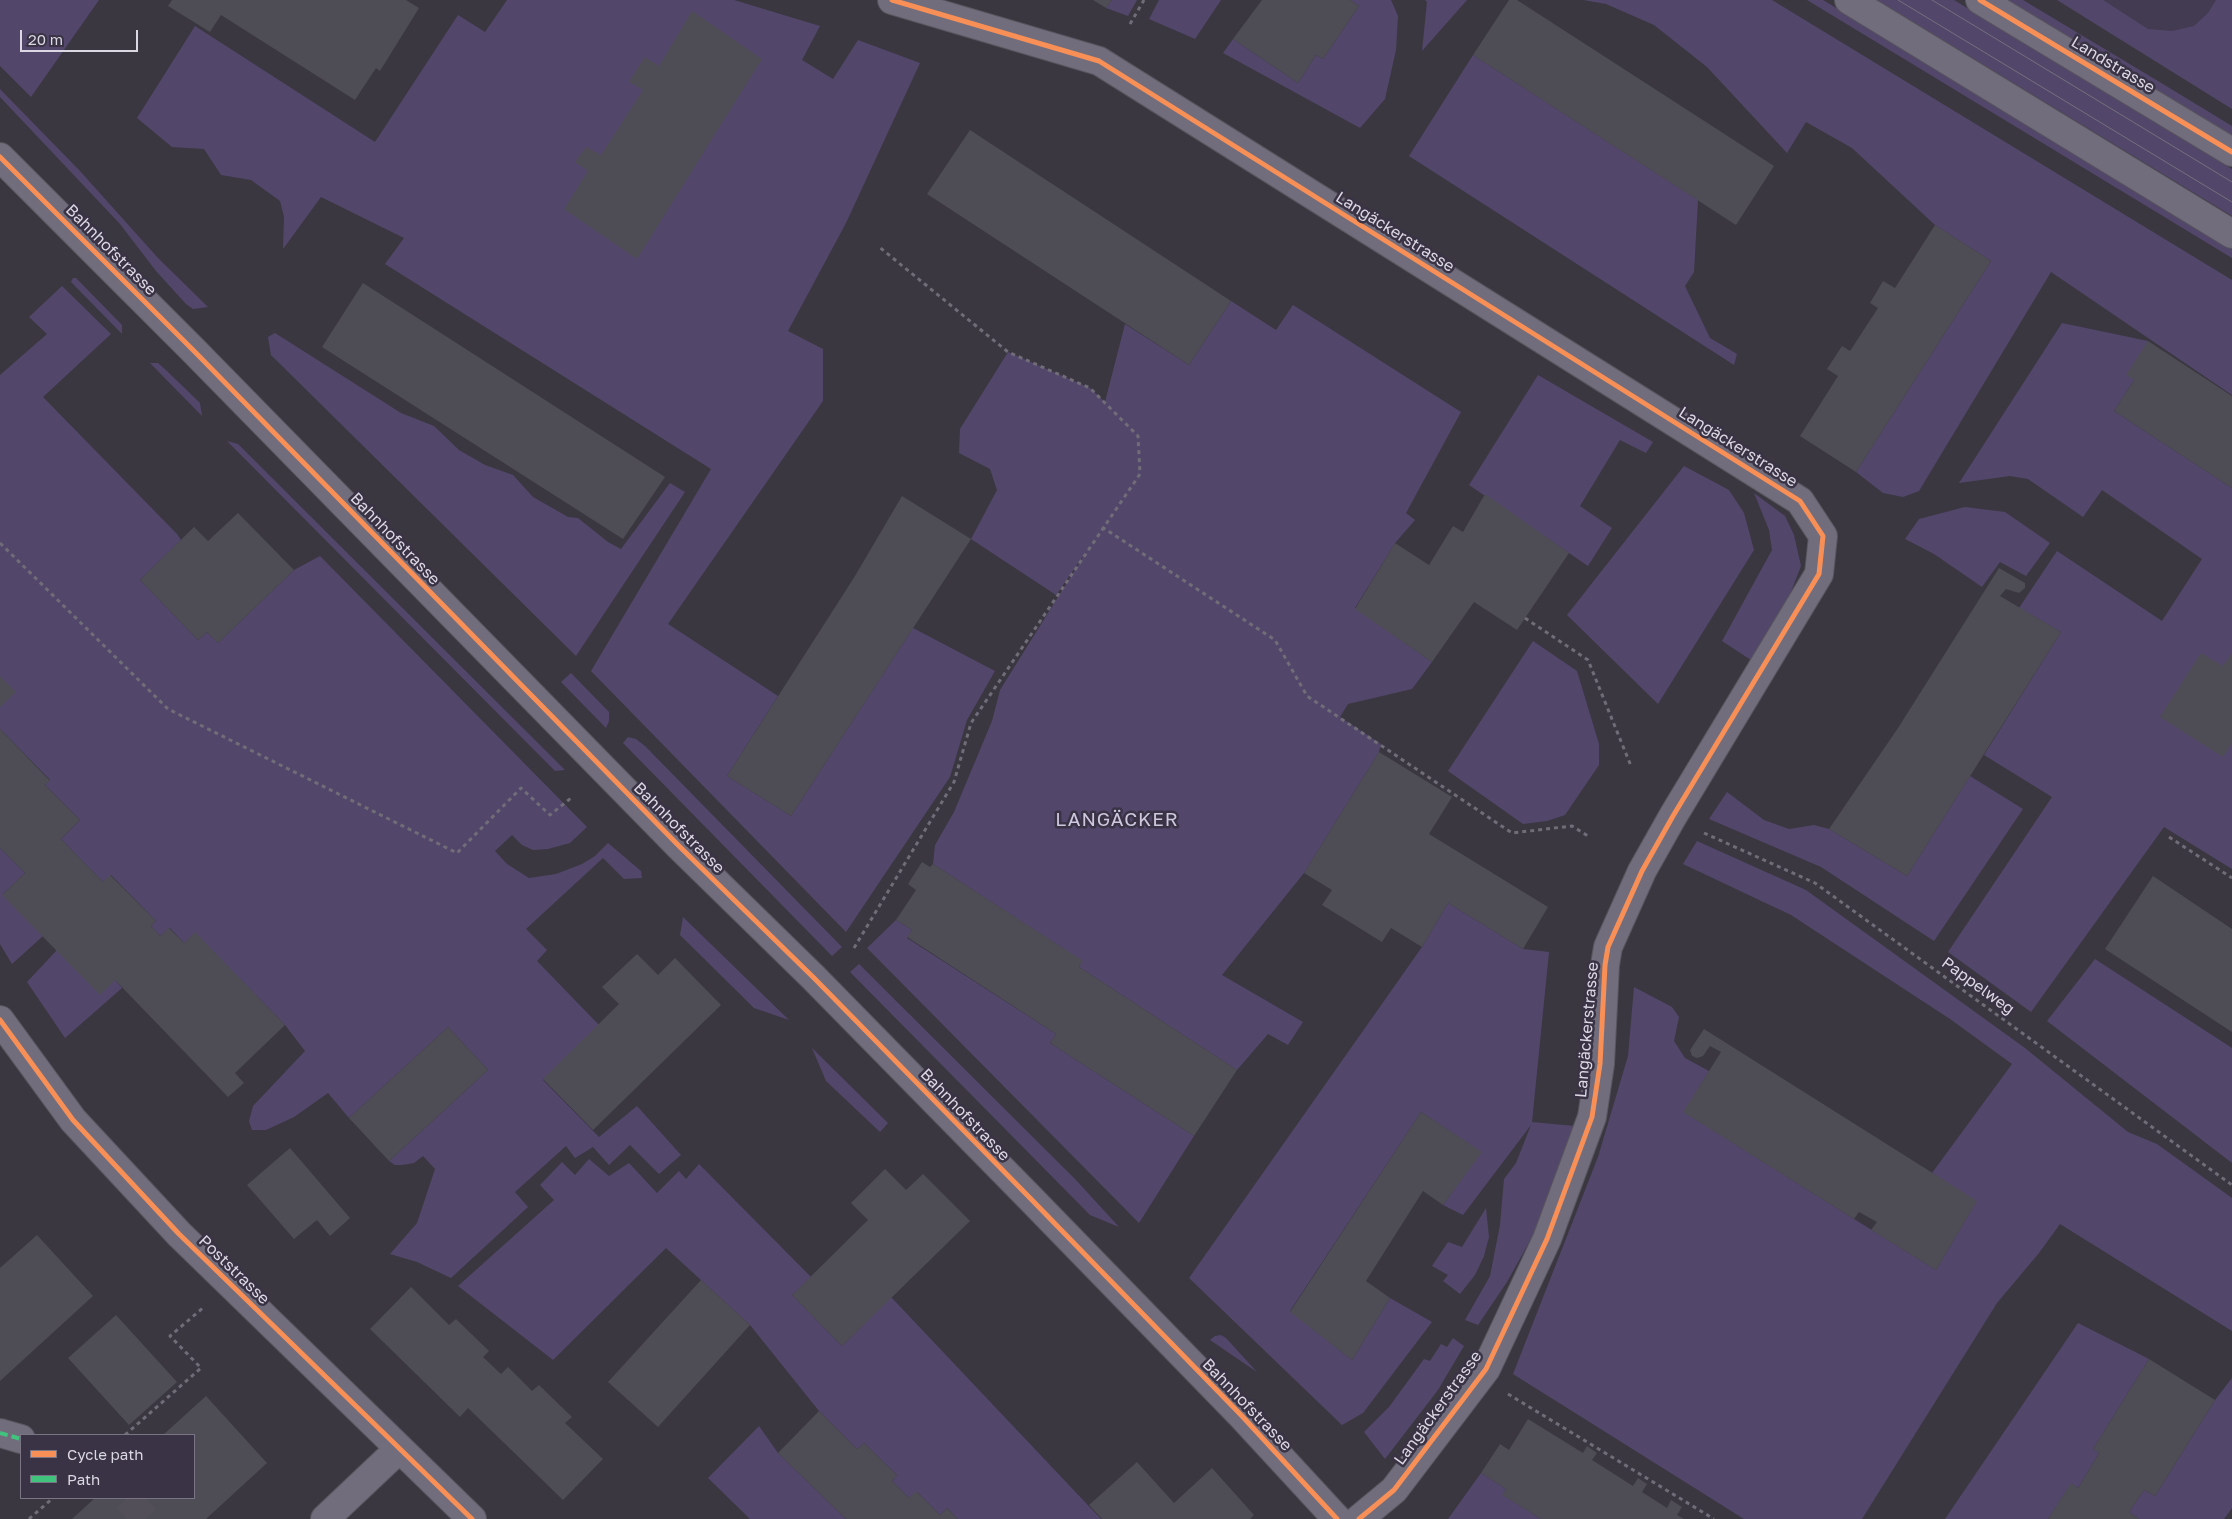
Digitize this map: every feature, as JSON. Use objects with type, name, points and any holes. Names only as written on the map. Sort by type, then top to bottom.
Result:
[{"type":"street","name":"Langäckerstrasse","points":[[892,0],[1099,60],[1800,502],[1823,536],[1819,574],[1660,839],[1642,871],[1608,947],[1605,964],[1600,1064],[1592,1117],[1547,1239],[1486,1369],[1394,1490],[1359,1519]]},
{"type":"street","points":[[1849,0],[2232,234]]},
{"type":"street","name":"Landstrasse","points":[[1980,0],[2232,152]]},
{"type":"street","name":"Bahnhofstrasse","points":[[0,158],[195,352],[680,847],[855,1020],[1242,1416],[1337,1519]]},
{"type":"street","name":"Poststrasse","points":[[0,1020],[73,1120],[179,1234],[472,1519]]},
{"type":"street","points":[[0,1433],[20,1439]]},
{"type":"street","points":[[325,1519],[399,1449]]},
{"type":"path","points":[[1130,24],[1144,0]]},
{"type":"path","points":[[854,948],[954,782],[971,723],[1102,527],[1140,474],[1138,436],[1090,388],[1008,352],[878,246]]},
{"type":"path","points":[[1102,527],[1275,640],[1307,696],[1512,833],[1572,826],[1588,836]]},
{"type":"path","points":[[0,543],[168,708],[457,853],[521,788],[550,816],[571,798]]},
{"type":"path","points":[[1525,618],[1588,660],[1631,766]]},
{"type":"path","points":[[2169,837],[2232,878]]},
{"type":"path","points":[[126,1434],[201,1368],[170,1336],[204,1308]]},
{"type":"path","points":[[1480,1377],[1714,1519]]},
{"type":"path","points":[[29,1519],[52,1499]]},
{"type":"shaded area","points":[[0,0],[99,0],[31,97],[0,66]]},
{"type":"shaded area","points":[[507,0],[734,0],[820,26],[802,60],[833,79],[858,40],[920,63],[846,223],[788,331],[823,349],[823,401],[668,624],[778,696],[727,776],[791,816],[913,628],[995,671],[967,720],[950,777],[846,932],[591,671],[711,469],[385,264],[404,238],[321,197],[283,249],[284,217],[280,201],[251,180],[221,175],[204,149],[172,147],[137,118],[195,26],[375,142],[458,15],[485,32]]},
{"type":"shaded area","points":[[1112,0],[1137,0],[1128,16],[1106,8]]},
{"type":"shaded area","points":[[1159,0],[1221,0],[1195,39],[1149,19]]},
{"type":"shaded area","points":[[1350,0],[1391,0],[1398,16],[1396,50],[1385,99],[1360,128],[1223,53],[1233,39],[1298,83],[1316,55],[1323,59],[1359,6]]},
{"type":"shaded area","points":[[1425,0],[1467,0],[1422,51],[1427,2]]},
{"type":"shaded area","points":[[1583,0],[1772,0],[2232,280],[2232,395],[2051,272],[1919,491],[1903,497],[1883,493],[1856,472],[1991,261],[1935,225],[1852,148],[1806,122],[1787,153],[1707,67],[1654,25],[1606,4]]},
{"type":"shaded area","points":[[1807,0],[1823,0],[2206,232],[2232,248],[2232,258]]},
{"type":"shaded area","points":[[1877,0],[1954,0],[2232,169],[2232,216]]},
{"type":"shaded area","points":[[2007,0],[2023,0],[2232,126],[2232,137]]},
{"type":"shaded area","points":[[2057,0],[2103,0],[2148,29],[2172,31],[2194,26],[2208,13],[2216,0],[2232,0],[2232,109]]},
{"type":"shaded area","points":[[2086,0],[2232,0],[2232,86]]},
{"type":"shaded area","points":[[1473,55],[1698,200],[1694,272],[1685,286],[1710,338],[1737,354],[1734,365],[1409,156]]},
{"type":"shaded area","points":[[0,89],[80,171],[158,258],[208,307],[193,309],[186,304],[156,271],[120,224],[0,97]]},
{"type":"shaded area","points":[[73,278],[76,278],[122,325],[122,334],[71,282]]},
{"type":"shaded area","points":[[62,286],[111,334],[43,397],[181,540],[140,580],[198,640],[207,632],[218,643],[294,570],[320,556],[587,827],[570,843],[548,849],[533,850],[522,845],[512,835],[495,851],[507,864],[529,878],[556,874],[582,864],[595,856],[608,843],[641,871],[642,878],[624,879],[603,858],[526,929],[547,950],[537,961],[599,1025],[543,1080],[599,1137],[637,1106],[681,1155],[659,1174],[630,1145],[609,1165],[593,1147],[575,1158],[566,1146],[515,1192],[528,1207],[451,1278],[417,1262],[390,1254],[417,1223],[435,1169],[423,1156],[414,1163],[402,1165],[395,1165],[389,1161],[488,1070],[448,1027],[349,1118],[328,1093],[294,1117],[266,1130],[252,1130],[249,1121],[253,1106],[305,1051],[285,1025],[195,933],[184,943],[170,928],[160,936],[151,926],[156,921],[111,875],[103,882],[61,839],[80,820],[45,785],[50,780],[0,729],[0,375],[47,334],[29,317]]},
{"type":"shaded area","points":[[1231,301],[1276,330],[1293,305],[1461,412],[1406,513],[1415,520],[1395,543],[1355,608],[1432,662],[1412,689],[1348,704],[1340,717],[1381,744],[1379,752],[1304,873],[1222,975],[1303,1022],[1288,1045],[1268,1034],[1237,1070],[1079,967],[1082,961],[933,864],[935,845],[954,812],[992,721],[1000,690],[1088,549],[1056,595],[971,539],[997,490],[990,469],[959,453],[960,429],[1008,352],[1090,388],[1105,402],[1125,324],[1189,365]]},
{"type":"shaded area","points":[[2062,323],[2148,341],[2134,380],[2114,411],[2232,488],[2232,869],[2164,827],[2031,1012],[1948,952],[2052,797],[1984,755],[2061,632],[2019,608],[2057,551],[2162,621],[2202,559],[2102,490],[2083,517],[2028,479],[2010,476],[1959,483]]},
{"type":"shaded area","points":[[275,333],[401,413],[434,426],[459,450],[485,465],[513,475],[533,497],[568,517],[578,518],[608,542],[621,549],[670,483],[685,492],[576,656],[271,355],[268,337]]},
{"type":"shaded area","points":[[150,363],[158,363],[200,403],[202,416]]},
{"type":"shaded area","points":[[1538,375],[1653,442],[1646,453],[1620,440],[1580,506],[1612,528],[1588,566],[1469,485]]},
{"type":"shaded area","points":[[227,441],[238,444],[565,770],[555,771]]},
{"type":"shaded area","points":[[1684,466],[1729,490],[1744,513],[1754,550],[1658,704],[1567,615]]},
{"type":"shaded area","points":[[1754,493],[1785,516],[1794,535],[1801,566],[1787,602],[1751,660],[1722,641],[1772,550],[1769,530]]},
{"type":"shaded area","points":[[1965,507],[2005,512],[2050,543],[2026,576],[2000,562],[1982,587],[1934,554],[1905,539],[1919,519]]},
{"type":"shaded area","points":[[1533,641],[1577,671],[1599,744],[1599,765],[1565,815],[1547,821],[1523,824],[1448,771]]},
{"type":"shaded area","points":[[571,673],[609,712],[609,721],[606,728],[561,682]]},
{"type":"shaded area","points":[[628,737],[636,739],[645,746],[842,947],[832,956],[623,743]]},
{"type":"shaded area","points":[[1970,776],[2023,809],[1934,941],[1821,867],[1709,819],[1727,792],[1764,820],[1789,829],[1814,825],[1829,829],[1907,876]]},
{"type":"shaded area","points":[[1697,841],[1806,890],[2025,1048],[2128,1132],[2157,1144],[2232,1198],[2232,1331],[2060,1224],[2039,1253],[1997,1303],[1862,1519],[1744,1519],[1513,1374],[1598,1157],[1628,1056],[1634,987],[1672,1007],[1679,1017],[1674,1041],[1685,1058],[1709,1071],[1684,1112],[1854,1219],[1936,1270],[1976,1202],[1932,1173],[2012,1064],[1950,1019],[1791,915],[1683,864]]},
{"type":"shaded area","points":[[0,848],[25,873],[3,894],[43,936],[12,964],[0,944]]},
{"type":"shaded area","points":[[1448,903],[1523,949],[1549,952],[1532,1122],[1575,1126],[1536,1230],[1507,1282],[1478,1325],[1465,1320],[1490,1276],[1500,1225],[1504,1179],[1516,1163],[1531,1125],[1463,1215],[1443,1205],[1481,1152],[1421,1112],[1290,1311],[1352,1360],[1390,1298],[1432,1322],[1363,1413],[1342,1425],[1189,1278],[1422,947]]},
{"type":"shaded area","points":[[683,917],[789,1020],[754,1008],[680,935]]},
{"type":"shaded area","points":[[896,920],[912,930],[907,938],[1056,1034],[1050,1043],[1194,1136],[1139,1223],[867,948]]},
{"type":"shaded area","points":[[57,950],[115,980],[122,988],[65,1038],[27,982]]},
{"type":"shaded area","points":[[2095,959],[2232,1048],[2232,1163],[2047,1021]]},
{"type":"shaded area","points":[[859,964],[1076,1180],[1119,1227],[1090,1215],[850,972]]},
{"type":"shaded area","points":[[812,1048],[888,1123],[880,1132],[826,1081]]},
{"type":"shaded area","points":[[589,1159],[609,1176],[629,1163],[657,1193],[679,1171],[686,1179],[699,1164],[811,1277],[792,1295],[842,1346],[891,1297],[1101,1519],[958,1519],[947,1508],[940,1515],[917,1492],[909,1498],[892,1481],[897,1475],[864,1443],[857,1449],[819,1411],[750,1325],[666,1248],[553,1360],[458,1286],[554,1200],[540,1185],[562,1162],[575,1175]]},
{"type":"shaded area","points":[[1486,1208],[1489,1237],[1484,1256],[1475,1275],[1460,1294],[1443,1281],[1448,1275],[1432,1266],[1448,1242],[1462,1247]]},
{"type":"shaded area","points":[[2078,1323],[2149,1359],[2093,1449],[2099,1453],[2078,1488],[2071,1484],[2048,1519],[1945,1519]]},
{"type":"shaded area","points":[[1221,1335],[1257,1372],[1210,1340],[1215,1336]]},
{"type":"shaded area","points":[[1453,1338],[1464,1346],[1438,1390],[1385,1459],[1364,1432],[1389,1407],[1424,1359],[1430,1361],[1441,1344],[1447,1347]]},
{"type":"shaded area","points":[[2232,1378],[2232,1508],[2224,1519],[2139,1519],[2129,1512],[2144,1490],[2155,1496],[2215,1400]]},
{"type":"shaded area","points":[[759,1426],[778,1453],[846,1519],[750,1519],[708,1478]]},
{"type":"shaded area","points":[[1481,1473],[1506,1489],[1503,1495],[1541,1519],[1448,1519]]},
{"type":"building","points":[[172,0],[406,0],[419,8],[380,71],[376,68],[355,100],[221,15],[210,32],[168,6]]},
{"type":"building","points":[[1093,0],[1112,0],[1106,8]]},
{"type":"building","points":[[1262,0],[1350,0],[1359,6],[1323,59],[1316,55],[1298,83],[1233,39]]},
{"type":"building","points":[[1509,0],[1517,0],[1774,166],[1736,225],[1473,55]]},
{"type":"building","points":[[692,11],[762,59],[637,259],[564,209],[588,171],[575,162],[586,147],[601,155],[643,90],[629,82],[637,69],[645,57],[659,66]]},
{"type":"building","points":[[970,130],[1231,301],[1189,365],[927,194]]},
{"type":"building","points":[[1935,225],[1991,261],[1856,472],[1800,436],[1838,376],[1827,369],[1842,346],[1850,351],[1878,308],[1870,303],[1883,281],[1895,288]]},
{"type":"building","points":[[363,283],[665,477],[623,539],[322,347]]},
{"type":"building","points":[[2148,341],[2232,396],[2232,488],[2114,411],[2134,380],[2126,375]]},
{"type":"building","points":[[1485,494],[1569,553],[1517,630],[1474,602],[1432,662],[1355,609],[1395,543],[1429,565],[1453,526],[1463,532]]},
{"type":"building","points":[[902,496],[971,539],[791,816],[727,776],[855,576]]},
{"type":"building","points":[[238,513],[294,570],[218,643],[207,632],[198,640],[140,580],[194,527],[208,541]]},
{"type":"building","points":[[1999,568],[2025,583],[2025,588],[2019,593],[2006,589],[2000,596],[2061,632],[1907,876],[1829,829],[1898,728]]},
{"type":"building","points":[[2201,653],[2223,666],[2232,653],[2232,743],[2223,757],[2160,717]]},
{"type":"building","points":[[0,676],[16,692],[0,707]]},
{"type":"building","points":[[0,729],[50,781],[45,785],[80,820],[61,839],[103,882],[110,875],[156,921],[151,926],[160,936],[169,928],[184,943],[195,932],[285,1025],[235,1073],[244,1083],[228,1097],[115,980],[100,995],[2,895],[25,873],[0,848]]},
{"type":"building","points":[[1379,752],[1452,797],[1429,834],[1548,907],[1523,949],[1448,903],[1422,947],[1391,928],[1382,942],[1322,905],[1332,890],[1304,873]]},
{"type":"building","points":[[922,862],[930,867],[933,864],[1083,961],[1079,967],[1237,1070],[1194,1136],[1050,1043],[1056,1034],[907,937],[912,930],[896,920],[916,890],[908,884]]},
{"type":"building","points":[[2153,876],[2232,929],[2232,1032],[2105,949]]},
{"type":"building","points":[[637,954],[658,975],[675,958],[721,1005],[593,1130],[543,1079],[619,1004],[602,987]]},
{"type":"building","points":[[448,1027],[488,1070],[389,1161],[349,1118]]},
{"type":"building","points":[[1704,1029],[1977,1201],[1936,1270],[1871,1230],[1877,1222],[1859,1212],[1854,1219],[1683,1112],[1721,1052],[1710,1046],[1703,1056],[1697,1058],[1692,1056],[1690,1050]]},
{"type":"building","points":[[1421,1112],[1482,1152],[1443,1205],[1423,1191],[1366,1281],[1390,1298],[1352,1360],[1290,1312]]},
{"type":"building","points":[[290,1148],[350,1218],[330,1236],[317,1220],[294,1239],[247,1185]]},
{"type":"building","points":[[885,1169],[906,1190],[923,1174],[970,1221],[842,1346],[792,1295],[868,1220],[851,1203]]},
{"type":"building","points":[[37,1235],[93,1296],[0,1381],[0,1268]]},
{"type":"building","points":[[701,1280],[750,1325],[658,1427],[608,1382]]},
{"type":"building","points":[[411,1287],[449,1325],[456,1319],[489,1351],[483,1357],[501,1374],[508,1367],[532,1391],[539,1385],[572,1417],[565,1423],[603,1459],[563,1500],[468,1408],[460,1417],[370,1329]]},
{"type":"building","points":[[116,1315],[177,1382],[129,1425],[68,1358]]},
{"type":"building","points":[[2149,1359],[2215,1400],[2155,1496],[2144,1490],[2129,1512],[2139,1519],[2048,1519],[2071,1483],[2078,1488],[2099,1453],[2093,1449]]},
{"type":"building","points":[[206,1396],[267,1463],[206,1519],[72,1519],[94,1499],[195,1499],[195,1434],[164,1434]]},
{"type":"building","points":[[819,1411],[857,1449],[864,1443],[897,1475],[892,1481],[909,1498],[916,1491],[940,1515],[947,1508],[958,1519],[846,1519],[778,1453]]},
{"type":"building","points":[[1528,1419],[1583,1453],[1587,1446],[1597,1453],[1592,1460],[1633,1486],[1638,1478],[1647,1484],[1642,1492],[1667,1508],[1671,1500],[1682,1507],[1677,1515],[1684,1519],[1541,1519],[1502,1495],[1506,1489],[1481,1473],[1500,1444],[1509,1450]]},
{"type":"building","points":[[1137,1462],[1174,1503],[1212,1468],[1254,1515],[1250,1519],[1102,1519],[1089,1505]]},
{"type":"tunnel","points":[[128,1499],[146,1519]]},
{"type":"tram line","points":[[1898,0],[2232,202]]},
{"type":"tram line","points":[[1932,0],[2232,182]]},
{"type":"marked path","points":[[0,1433],[20,1439]]},
{"type":"cycle path","points":[[892,0],[1099,61],[1800,501],[1823,536],[1819,574],[1673,816],[1642,871],[1608,947],[1605,965],[1600,1064],[1592,1117],[1547,1239],[1486,1369],[1394,1490],[1359,1519]]},
{"type":"cycle path","points":[[1980,0],[2232,152]]},
{"type":"cycle path","points":[[0,157],[195,352],[680,847],[813,977],[1030,1198],[1242,1416],[1337,1519]]},
{"type":"cycle path","points":[[0,1020],[73,1120],[179,1234],[472,1519]]},
{"type":"district","name":"LANGÄCKER","points":[[1117,820]]}]
